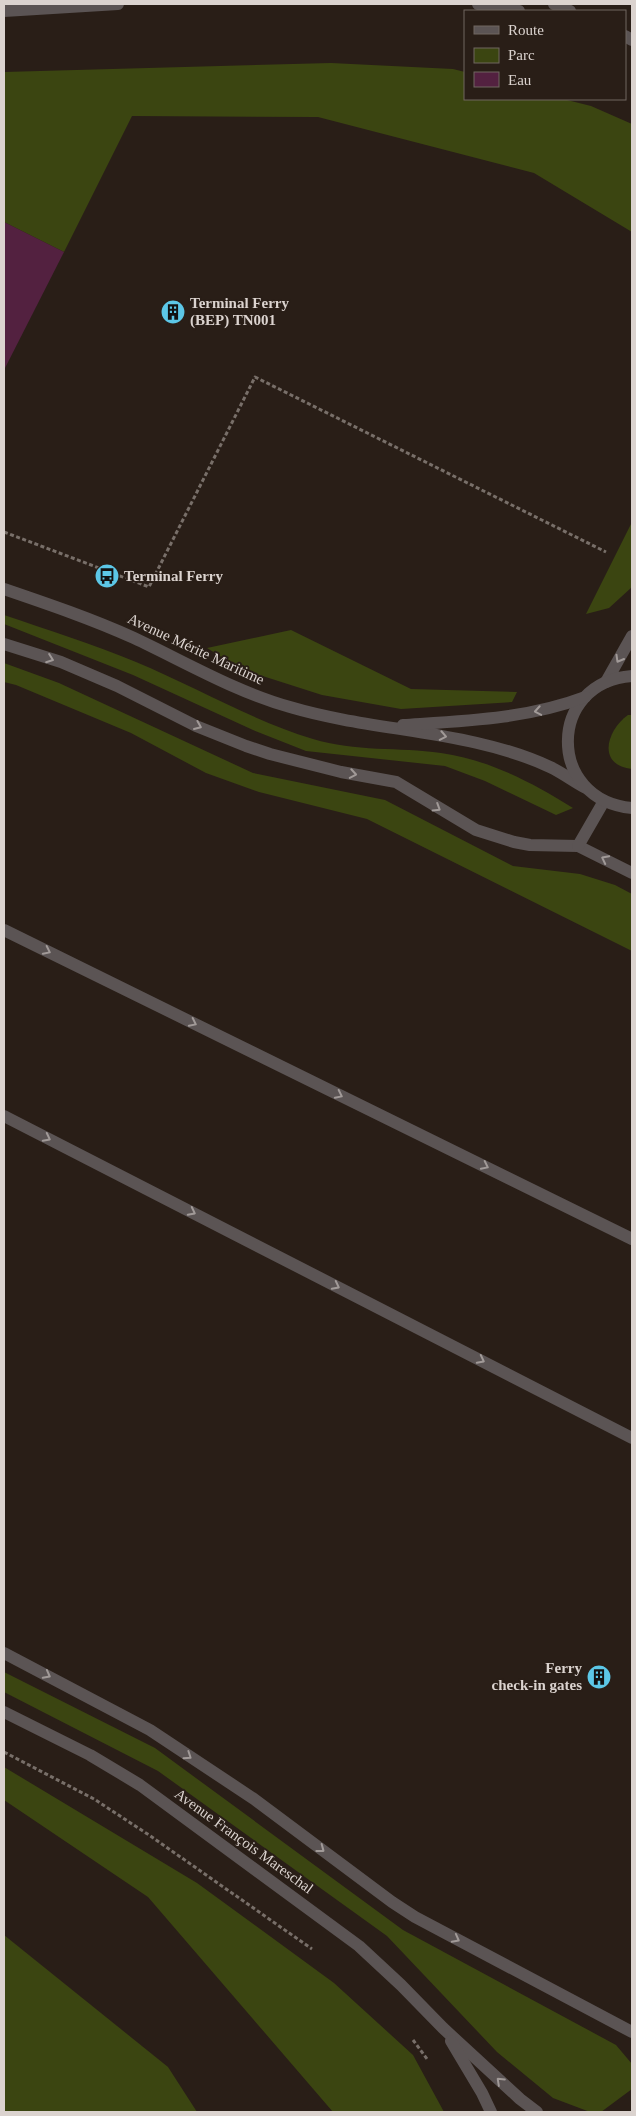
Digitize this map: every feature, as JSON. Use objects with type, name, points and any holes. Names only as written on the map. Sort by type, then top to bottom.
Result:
[{"type":"street","points":[[4,11],[118,4]]},
{"type":"street","points":[[478,4],[513,10]]},
{"type":"street","points":[[554,4],[568,10]]},
{"type":"street","name":"Avenue Mérite Maritime","points":[[4,589],[91,619],[238,687],[288,707],[378,726],[448,737],[509,753],[550,767],[586,788]]},
{"type":"street","points":[[606,682],[632,636]]},
{"type":"street","points":[[4,644],[60,662],[117,686],[196,726],[246,746],[341,772],[396,782],[476,830],[530,845],[578,846],[632,873]]},
{"type":"street","points":[[632,676],[618,677],[606,682],[585,697],[573,714],[567,743],[571,764],[577,777],[586,788],[604,802],[618,807],[632,808]]},
{"type":"street","name":"Avenue Mérite Maritime","points":[[378,726],[523,714],[545,710],[585,697]]},
{"type":"street","points":[[578,846],[604,802]]},
{"type":"street","points":[[4,930],[632,1239]]},
{"type":"street","points":[[4,1116],[632,1438]]},
{"type":"street","points":[[4,1653],[150,1730],[254,1800],[414,1917],[632,2032]]},
{"type":"street","name":"Avenue François Mareschal","points":[[4,1712],[90,1755],[163,1802],[359,1946],[520,2100],[538,2112]]},
{"type":"street","name":"Avenue François Mareschal","points":[[443,2028],[482,2093],[491,2112]]},
{"type":"path","points":[[4,532],[149,586],[255,377],[606,552]]},
{"type":"path","points":[[4,1752],[94,1799],[157,1840],[318,1953]]},
{"type":"path","points":[[412,2038],[431,2064]]},
{"type":"green space","points":[[331,63],[453,69],[464,72],[464,100],[567,100],[591,106],[632,124],[632,232],[534,173],[318,117],[132,116],[64,252],[4,222],[4,72]]},
{"type":"green space","points":[[632,522],[632,587],[609,608],[586,614]]},
{"type":"green space","points":[[4,615],[136,662],[246,713],[313,739],[361,748],[425,751],[459,756],[494,767],[527,781],[573,808],[556,815],[485,781],[445,766],[306,751],[253,730],[133,675],[4,624]]},
{"type":"green space","points":[[291,630],[411,689],[517,692],[512,702],[401,709],[322,695],[241,669],[207,648]]},
{"type":"green space","points":[[4,663],[59,683],[253,773],[385,800],[513,866],[580,874],[615,885],[632,894],[632,951],[367,819],[259,792],[206,773],[131,733],[16,685],[4,682]]},
{"type":"green space","points":[[628,715],[632,715],[632,769],[621,766],[614,761],[610,754],[609,746],[614,730]]},
{"type":"green space","points":[[4,1672],[155,1748],[403,1930],[616,2045],[632,2064],[632,2089],[601,2112],[590,2112],[553,2098],[497,2052],[387,1936],[158,1771],[4,1692]]},
{"type":"green space","points":[[4,1767],[197,1883],[334,1983],[413,2055],[444,2112],[333,2112],[148,1897],[4,1800]]},
{"type":"green space","points":[[4,1935],[168,2067],[197,2112],[4,2112]]},
{"type":"water","points":[[4,222],[64,252],[4,370]]},
{"type":"place","name":"Terminal Ferry (BEP) TN001","points":[[173,312]]},
{"type":"place","name":"Terminal Ferry","points":[[107,576]]},
{"type":"place","name":"Ferry check-in gates","points":[[599,1677]]}]
